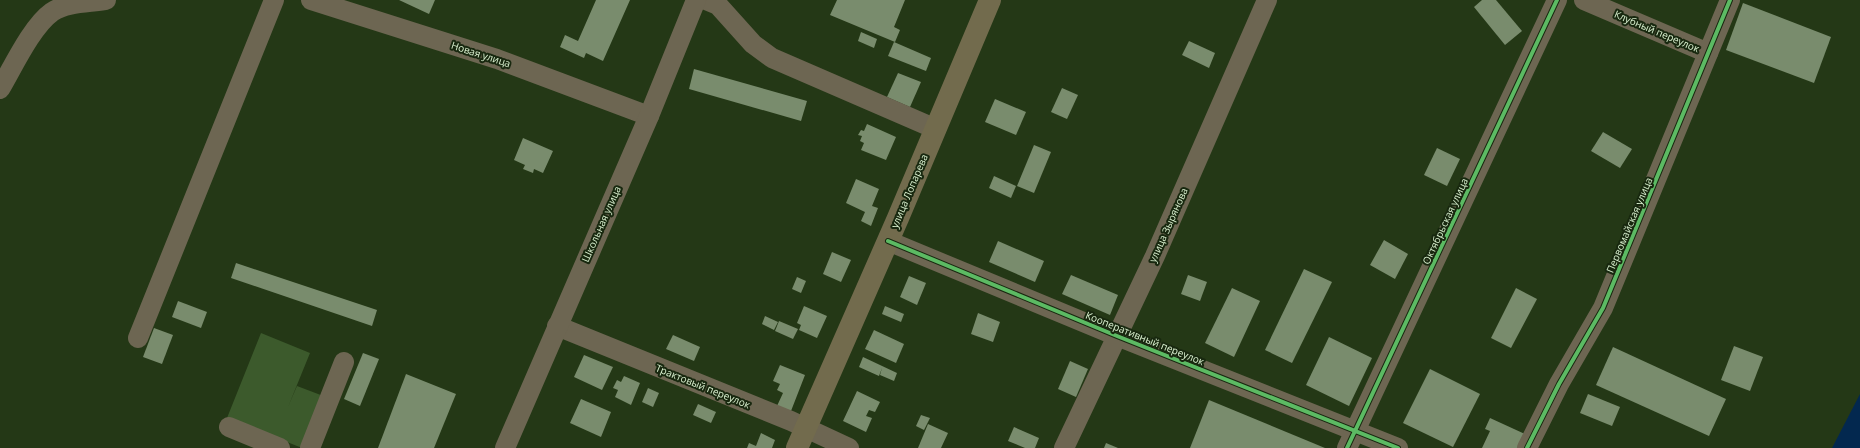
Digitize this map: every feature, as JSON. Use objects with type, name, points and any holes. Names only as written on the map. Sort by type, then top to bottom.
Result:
[{"type":"main road","name":"улица Лопарева","points":[[797,448],[888,241],[990,0]]},
{"type":"street","points":[[0,89],[39,23],[56,6],[68,6],[106,0]]},
{"type":"street","points":[[138,338],[274,0]]},
{"type":"street","name":"Новая улица","points":[[311,0],[361,8],[649,116]]},
{"type":"street","name":"Школьная улица","points":[[505,448],[649,116],[696,0]]},
{"type":"street","points":[[706,0],[718,5],[753,44],[772,58],[936,129]]},
{"type":"street","name":"улица Зырянова","points":[[1064,448],[1155,256],[1267,0]]},
{"type":"street","name":"Октябрьская улица","points":[[1347,448],[1557,0]]},
{"type":"street","name":"Клубный переулок","points":[[1584,0],[1708,54]]},
{"type":"street","name":"Первомайская улица","points":[[1527,448],[1559,384],[1603,308],[1730,0]]},
{"type":"street","name":"Кооперативный переулок","points":[[888,241],[1117,336],[1398,448]]},
{"type":"street","name":"Трактовый переулок","points":[[557,326],[805,428],[849,448]]},
{"type":"street","points":[[310,448],[344,362]]},
{"type":"street","points":[[228,427],[280,448]]},
{"type":"green space","points":[[261,333],[310,353],[288,407],[297,386],[326,397],[302,448],[227,418]]},
{"type":"water","points":[[1860,394],[1860,448],[1832,448]]},
{"type":"building","points":[[399,0],[435,0],[429,14]]},
{"type":"building","points":[[596,0],[630,0],[603,61],[586,53],[584,58],[560,47],[565,35],[578,41]]},
{"type":"building","points":[[837,0],[905,0],[894,27],[900,30],[895,42],[830,15]]},
{"type":"building","points":[[1482,0],[1496,0],[1522,31],[1505,45],[1474,7]]},
{"type":"building","points":[[1743,3],[1831,37],[1814,83],[1726,50]]},
{"type":"building","points":[[861,32],[877,39],[874,48],[858,41]]},
{"type":"building","points":[[1189,41],[1215,53],[1209,68],[1182,55]]},
{"type":"building","points":[[894,42],[931,58],[926,71],[888,56]]},
{"type":"building","points":[[694,69],[807,101],[801,121],[689,89]]},
{"type":"building","points":[[898,73],[921,82],[910,107],[887,97]]},
{"type":"building","points":[[1062,88],[1078,95],[1067,119],[1051,112]]},
{"type":"building","points":[[995,99],[1026,112],[1016,135],[985,122]]},
{"type":"building","points":[[867,124],[896,137],[886,160],[861,150],[864,143],[860,141],[862,136],[858,135],[861,130],[864,131]]},
{"type":"building","points":[[1603,132],[1632,149],[1620,168],[1591,151]]},
{"type":"building","points":[[523,138],[553,151],[543,173],[534,169],[533,173],[523,169],[525,165],[514,160]]},
{"type":"building","points":[[1034,145],[1051,152],[1034,193],[1017,186]]},
{"type":"building","points":[[1437,148],[1460,159],[1447,186],[1424,175]]},
{"type":"building","points":[[994,176],[1016,186],[1011,198],[989,188]]},
{"type":"building","points":[[856,179],[879,189],[872,206],[878,208],[871,226],[861,221],[865,212],[846,203]]},
{"type":"building","points":[[1384,240],[1408,254],[1395,279],[1370,265]]},
{"type":"building","points":[[998,241],[1044,261],[1035,282],[989,262]]},
{"type":"building","points":[[832,252],[851,260],[841,282],[823,274]]},
{"type":"building","points":[[236,263],[377,310],[372,326],[231,278]]},
{"type":"building","points":[[1304,269],[1332,282],[1292,363],[1265,350]]},
{"type":"building","points":[[1071,275],[1118,295],[1110,315],[1062,294]]},
{"type":"building","points":[[1188,275],[1207,282],[1200,301],[1181,294]]},
{"type":"building","points":[[909,276],[926,283],[917,305],[900,297]]},
{"type":"building","points":[[797,277],[806,281],[801,293],[792,289]]},
{"type":"building","points":[[1232,288],[1260,301],[1234,357],[1205,343]]},
{"type":"building","points":[[1516,288],[1537,299],[1511,348],[1491,338]]},
{"type":"building","points":[[178,301],[207,312],[201,328],[172,317]]},
{"type":"building","points":[[804,306],[827,316],[817,338],[799,330],[801,325],[797,323]]},
{"type":"building","points":[[885,306],[904,314],[901,322],[882,314]]},
{"type":"building","points":[[978,313],[1000,322],[993,342],[971,334]]},
{"type":"building","points":[[765,316],[778,322],[774,330],[762,324]]},
{"type":"building","points":[[779,321],[798,329],[793,339],[775,331]]},
{"type":"building","points":[[154,328],[173,335],[162,364],[143,357]]},
{"type":"building","points":[[874,330],[904,344],[896,363],[865,349]]},
{"type":"building","points":[[673,335],[700,347],[694,361],[666,349]]},
{"type":"building","points":[[1329,337],[1372,358],[1349,406],[1306,385]]},
{"type":"building","points":[[1734,346],[1763,357],[1750,391],[1721,380]]},
{"type":"building","points":[[1613,347],[1726,399],[1709,436],[1596,385]]},
{"type":"building","points":[[363,353],[379,359],[360,406],[344,399]]},
{"type":"building","points":[[584,355],[613,367],[602,390],[574,377]]},
{"type":"building","points":[[863,357],[897,373],[894,381],[880,375],[882,368],[879,376],[859,367]]},
{"type":"building","points":[[1070,361],[1088,369],[1076,397],[1058,389]]},
{"type":"building","points":[[780,365],[805,375],[791,411],[777,406],[783,393],[777,390],[780,384],[773,381]]},
{"type":"building","points":[[1430,369],[1480,394],[1453,447],[1403,423]]},
{"type":"building","points":[[406,374],[456,394],[434,448],[378,448]]},
{"type":"building","points":[[624,376],[640,383],[631,405],[615,397],[618,390],[613,388],[617,380],[621,382]]},
{"type":"building","points":[[648,388],[659,393],[653,407],[642,402]]},
{"type":"building","points":[[857,391],[880,402],[875,412],[869,410],[866,416],[872,418],[866,432],[843,421]]},
{"type":"building","points":[[1588,394],[1620,407],[1612,426],[1580,413]]},
{"type":"building","points":[[581,399],[611,412],[601,437],[570,423]]},
{"type":"building","points":[[1209,400],[1325,448],[1190,448]]},
{"type":"building","points":[[698,404],[716,412],[711,423],[693,415]]},
{"type":"building","points":[[921,415],[930,418],[924,430],[916,426]]},
{"type":"building","points":[[1490,418],[1527,435],[1521,448],[1482,448],[1490,431],[1485,429]]},
{"type":"building","points":[[928,424],[948,433],[941,448],[918,448]]},
{"type":"building","points":[[1014,427],[1039,438],[1035,448],[1025,448],[1008,441]]},
{"type":"building","points":[[761,433],[775,440],[772,448],[747,448],[749,443],[756,446]]},
{"type":"building","points":[[1106,443],[1118,448],[1104,448]]},
{"type":"cycle path","points":[[1347,448],[1557,0]]},
{"type":"cycle path","points":[[1527,448],[1559,384],[1603,308],[1730,0]]},
{"type":"cycle path","points":[[888,241],[1117,336],[1398,448]]}]
